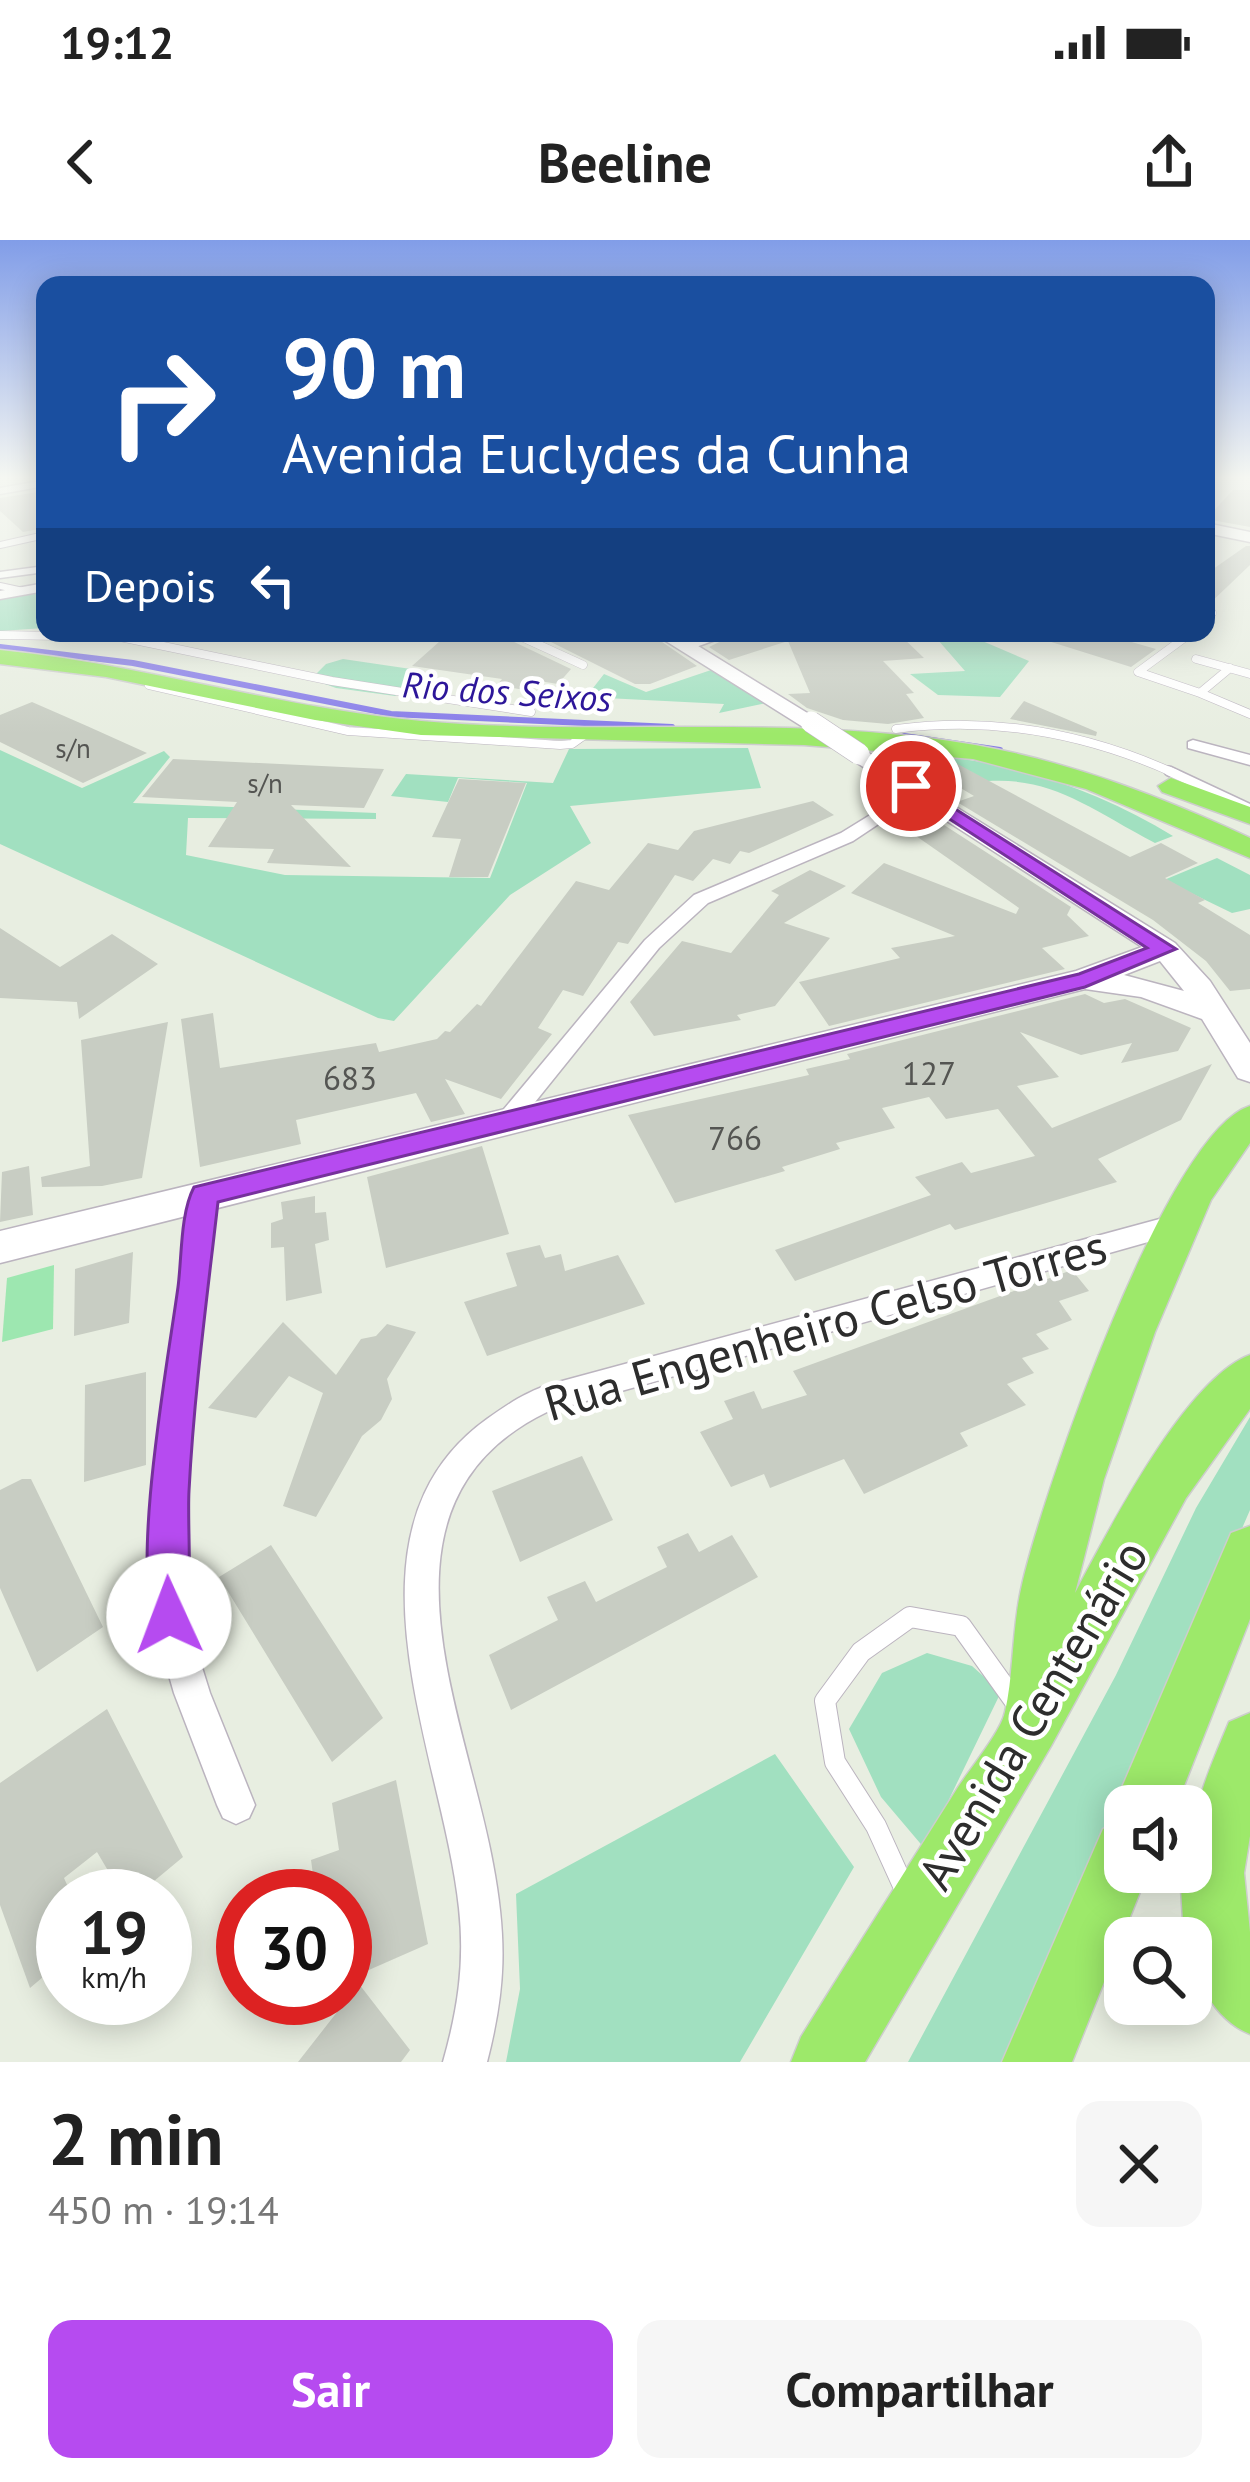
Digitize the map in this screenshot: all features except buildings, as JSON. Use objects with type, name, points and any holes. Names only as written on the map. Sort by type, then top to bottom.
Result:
[{"type":"main road","points":[[0,636],[36,640]]},
{"type":"main road","points":[[58,642],[135,650],[382,702],[969,735],[1055,752],[1250,812]]},
{"type":"main road","points":[[680,642],[1165,949],[1215,1012],[1250,1070]]},
{"type":"main road","points":[[0,657],[120,669],[368,722],[894,743],[1019,762],[1142,798],[1250,849]]},
{"type":"main road","points":[[0,670],[80,664]]},
{"type":"main road","points":[[1055,752],[1250,829]]},
{"type":"main road","points":[[1019,762],[1121,802],[1250,867]]},
{"type":"main road","points":[[0,1247],[1085,980],[1165,949]]},
{"type":"main road","points":[[1085,980],[1145,988],[1215,1012]]},
{"type":"main road","points":[[1030,1724],[1049,1582],[1143,1304],[1178,1224],[1228,1138],[1250,1120]]},
{"type":"main road","name":"Avenida Centenário","points":[[826,2062],[1165,1489],[1223,1402],[1250,1376]]},
{"type":"main road","points":[[1153,1785],[1250,1552]]},
{"type":"main road","points":[[1250,1743],[1215,1842],[1210,1884],[1215,1934],[1250,2000]]},
{"type":"main road","points":[[1036,2062],[1107,1893]]},
{"type":"street","points":[[0,575],[36,570]]},
{"type":"street","points":[[0,595],[36,589]]},
{"type":"street","points":[[688,646],[700,642]]},
{"type":"street","points":[[1193,746],[1250,760]]},
{"type":"street","points":[[507,1120],[652,944],[701,899],[847,837],[920,791]]},
{"type":"street","points":[[204,1195],[174,1446],[167,1549],[169,1616],[192,1693],[236,1805]]},
{"type":"street","name":"Rua Engenheiro Celso Torres","points":[[465,2062],[482,1989],[473,1863],[417,1604],[421,1534],[449,1476],[478,1440],[532,1405],[571,1392],[1178,1224]]},
{"type":"lane","points":[[0,586],[23,591]]},
{"type":"lane","points":[[533,642],[583,665]]},
{"type":"lane","points":[[1179,642],[1138,672],[1250,714]]},
{"type":"lane","points":[[1196,659],[1250,674]]},
{"type":"lane","points":[[1201,693],[1230,668]]},
{"type":"lane","points":[[120,669],[121,676],[141,683],[323,727],[417,739],[560,745],[579,741],[586,734]]},
{"type":"lane","points":[[1235,709],[1250,695]]},
{"type":"lane","points":[[896,729],[953,718],[1048,733],[1151,760],[1250,812]]},
{"type":"lane","points":[[293,734],[306,724]]},
{"type":"lane","points":[[310,737],[323,727]]},
{"type":"lane","points":[[915,1911],[876,1826],[835,1762],[825,1701],[861,1652],[910,1617],[961,1626],[1030,1724]]},
{"type":"green space","points":[[36,590],[36,629],[0,631],[0,596]]},
{"type":"green space","points":[[940,642],[985,642],[1029,661],[1000,697],[938,695],[910,674],[965,671]]},
{"type":"green space","points":[[343,659],[411,669],[417,677],[395,696],[336,688],[311,679],[326,664]]},
{"type":"green space","points":[[717,668],[771,702],[719,713],[724,704],[586,697],[604,674],[646,692]]},
{"type":"green space","points":[[748,748],[761,788],[570,806],[591,843],[510,895],[394,1021],[378,1018],[0,844],[0,750],[82,788],[164,751],[170,757],[133,803],[376,813],[376,819],[188,818],[186,855],[285,875],[490,878],[527,783],[458,778],[448,802],[391,796],[406,774],[553,783],[569,749]]},
{"type":"green space","points":[[896,754],[968,760],[1040,776],[1109,802],[1173,836],[1155,843],[1075,799],[1028,783],[1002,781],[938,789],[936,778]]},
{"type":"green space","points":[[1217,858],[1250,875],[1250,909],[1232,913],[1164,880]]},
{"type":"green space","points":[[54,1265],[53,1329],[2,1342],[7,1278]]},
{"type":"green space","points":[[1250,1417],[1250,1510],[1131,1785],[1104,1785],[1104,1847],[1011,2062],[908,2062],[1116,1675],[1196,1508]]},
{"type":"green space","points":[[927,1653],[972,1666],[1001,1692],[925,1849],[881,1797],[849,1729],[882,1673]]},
{"type":"green space","points":[[775,1754],[854,1867],[740,2062],[506,2062],[520,1989],[516,1894]]},
{"type":"waterway","name":"Rio dos Seixos","points":[[0,647],[133,663],[391,714],[672,727]]},
{"type":"waterway","name":"Rio dos Seixos","points":[[904,736],[1000,750]]},
{"type":"route","points":[[169,1616],[167,1549],[174,1446],[204,1195],[1085,980],[1165,949],[1141,929],[911,786]]}]
